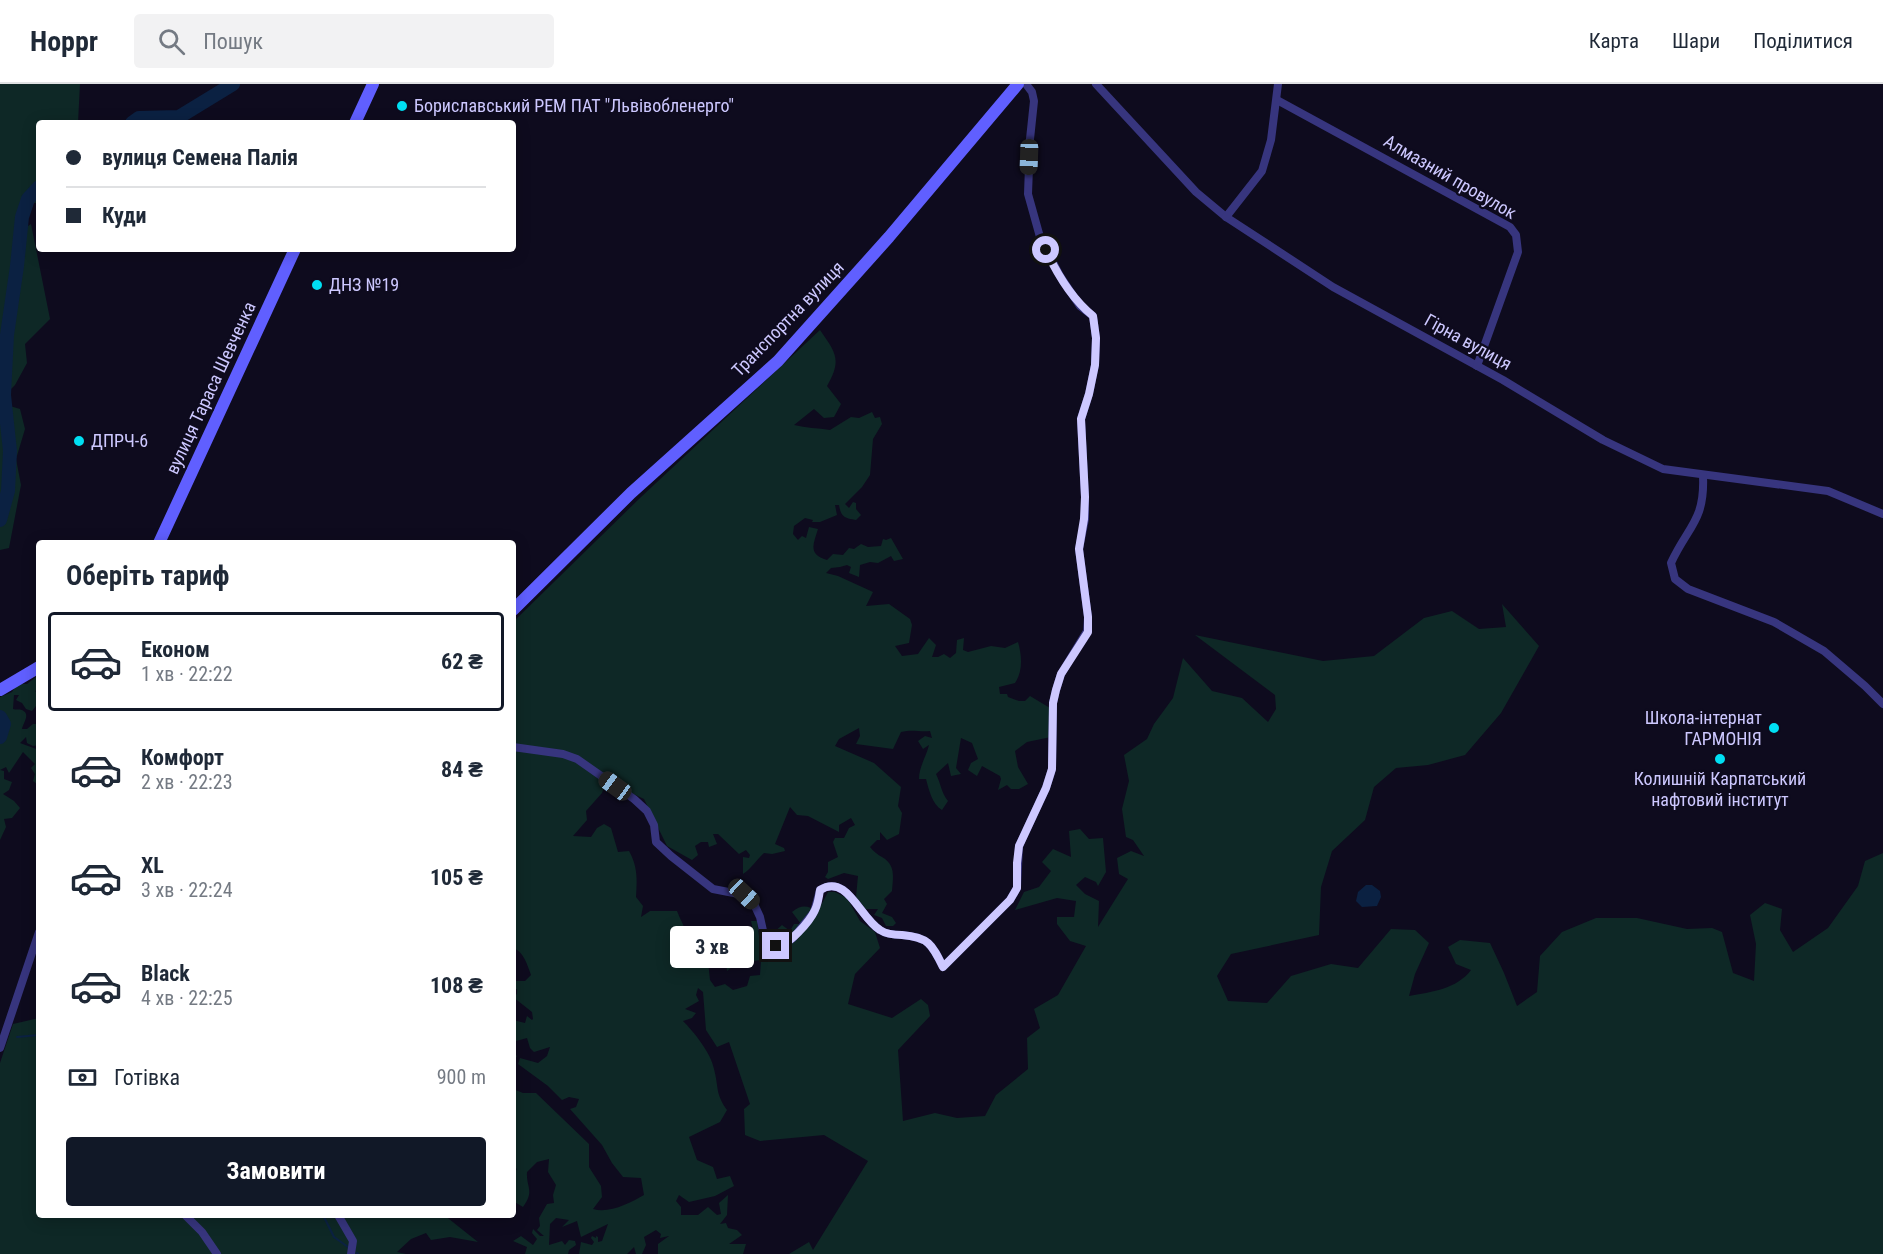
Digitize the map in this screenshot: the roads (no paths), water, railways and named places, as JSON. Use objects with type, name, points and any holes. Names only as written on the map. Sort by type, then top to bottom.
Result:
[{"type":"street","points":[[356,120],[373,84]]},
{"type":"street","name":"Транспортна вулиця","points":[[516,607],[631,493],[778,361],[889,237],[1018,84]]},
{"type":"street","points":[[516,747],[562,754],[578,759],[634,799],[647,811],[654,825],[656,842],[670,856],[713,889],[744,894],[754,904],[764,935],[769,942],[782,946],[793,938],[814,912],[820,890],[834,886],[849,894],[866,918],[879,930],[926,940],[935,949],[943,967],[1010,900],[1017,888],[1019,846],[1046,788],[1052,769],[1053,703],[1056,690],[1061,674],[1088,632],[1079,549],[1085,497],[1081,419],[1095,365],[1096,338],[1093,316],[1080,306],[1052,262],[1040,237],[1028,194],[1034,101],[1026,84]]},
{"type":"street","name":"Гірна вулиця","points":[[1096,84],[1196,192],[1226,217],[1333,287],[1477,366],[1604,440],[1663,470],[1828,491],[1883,514]]},
{"type":"street","points":[[1226,217],[1262,171],[1272,140],[1278,84]]},
{"type":"street","name":"Алмазний провулок","points":[[1277,100],[1510,227],[1516,234],[1518,252],[1477,366]]},
{"type":"street","name":"вулиця Тараса Шевченка","points":[[160,540],[295,252]]},
{"type":"street","points":[[1702,476],[1703,492],[1700,513],[1671,563],[1674,579],[1688,589],[1774,622],[1824,651],[1839,662],[1883,704]]},
{"type":"street","points":[[0,690],[36,669]]},
{"type":"street","points":[[0,1048],[36,941]]},
{"type":"street","points":[[188,1218],[217,1254]]},
{"type":"street","points":[[340,1218],[353,1241],[351,1254]]},
{"type":"water","points":[[1366,885],[1372,885],[1380,891],[1381,897],[1377,906],[1362,907],[1356,901],[1358,892]]},
{"type":"waterway","points":[[136,120],[179,117],[233,84]]},
{"type":"waterway","points":[[0,520],[8,491],[10,451],[4,395],[7,335],[22,217],[28,199],[36,190]]},
{"type":"waterway","points":[[0,717],[4,724],[0,737]]},
{"type":"waterway","points":[[17,1037],[36,1035]]},
{"type":"waterway","points":[[324,1218],[334,1237],[348,1247]]},
{"type":"place","name":"Бориславський РЕМ ПАТ \"Львівобленерго\"","points":[[402,106]]},
{"type":"place","name":"ДНЗ №19","points":[[317,285]]},
{"type":"place","name":"ДПРЧ-6","points":[[79,441]]},
{"type":"place","name":"Школа-інтернат ГАРМОНІЯ","points":[[1774,728]]},
{"type":"place","name":"Колишній Карпатський нафтовий інститут","points":[[1720,759]]}]
